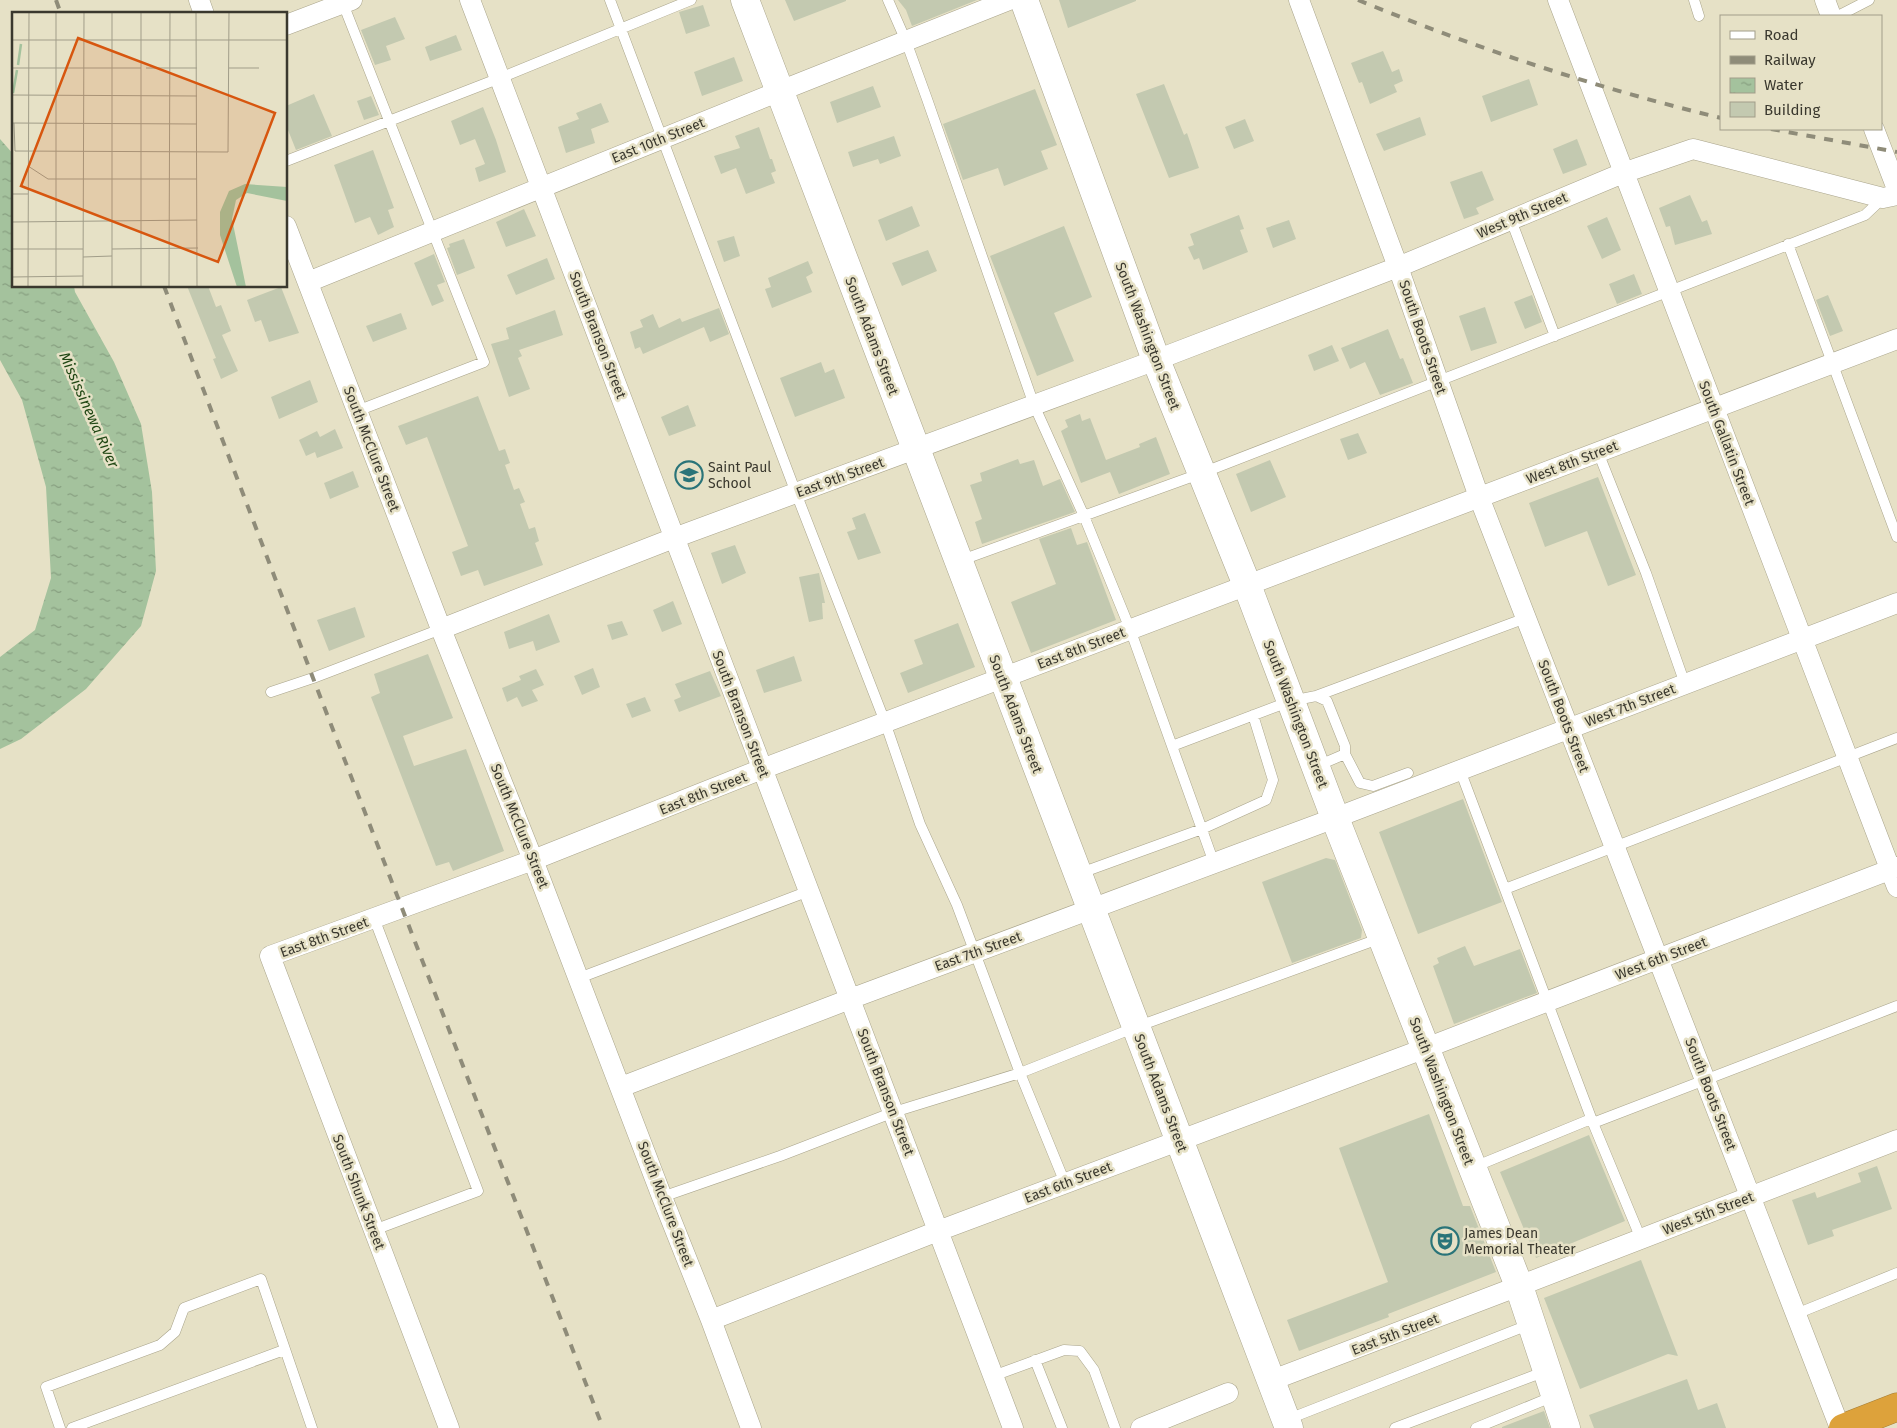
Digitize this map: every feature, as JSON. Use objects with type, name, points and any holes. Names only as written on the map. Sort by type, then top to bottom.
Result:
[{"type":"highway","points":[[1842,1428],[1897,1407]]},
{"type":"main road","name":"South Adams Street","points":[[745,0],[1287,1424]]},
{"type":"main road","name":"South Washington Street","points":[[1024,0],[1156,360],[1247,585],[1304,698],[1316,767],[1519,1286],[1566,1428]]},
{"type":"street","points":[[199,0],[203,12]]},
{"type":"street","name":"South Branson Street","points":[[470,0],[1013,1428]]},
{"type":"street","name":"East 10th Street","points":[[308,282],[780,90],[1009,0]]},
{"type":"street","name":"South Boots Street","points":[[1299,0],[1398,267],[1479,497],[1842,1428]]},
{"type":"street","name":"South Gallatin Street","points":[[1558,0],[1847,756],[1895,874]]},
{"type":"street","points":[[1825,0],[1831,15]]},
{"type":"street","points":[[288,24],[346,1]]},
{"type":"street","points":[[1874,130],[1892,194]]},
{"type":"street","name":"West 9th Street","points":[[1156,360],[1398,267],[1623,173],[1693,150],[1892,194]]},
{"type":"street","name":"South McClure Street","points":[[288,231],[441,629],[579,978],[751,1428]]},
{"type":"street","name":"West 8th Street","points":[[1247,585],[1897,339]]},
{"type":"street","name":"East 9th Street","points":[[441,629],[674,538],[1156,360]]},
{"type":"street","name":"East 8th Street","points":[[270,956],[533,860],[762,769],[1247,585]]},
{"type":"street","name":"West 7th Street","points":[[1336,818],[1897,603]]},
{"type":"street","name":"East 7th Street","points":[[621,1087],[974,952],[1336,818]]},
{"type":"street","name":"West 6th Street","points":[[1426,1048],[1658,959],[1895,874]]},
{"type":"street","name":"South Shunk Street","points":[[270,956],[449,1428]]},
{"type":"street","name":"East 6th Street","points":[[711,1320],[938,1231],[1426,1048]]},
{"type":"street","name":"West 5th Street","points":[[1519,1286],[1897,1140]]},
{"type":"street","name":"East 5th Street","points":[[1270,1380],[1519,1286]]},
{"type":"street","points":[[1141,1428],[1228,1394]]},
{"type":"lane","points":[[610,0],[796,493],[885,722],[920,824],[957,905],[1020,1073],[1065,1183]]},
{"type":"lane","points":[[288,160],[500,78],[691,0]]},
{"type":"lane","points":[[888,0],[906,41],[1034,405],[1084,516],[1130,629],[1214,863]]},
{"type":"lane","points":[[1694,0],[1699,16]]},
{"type":"lane","points":[[1840,15],[1869,0]]},
{"type":"lane","points":[[346,1],[390,121],[484,362],[357,411]]},
{"type":"lane","points":[[958,562],[1202,473],[1439,382],[1865,214],[1892,194]]},
{"type":"lane","points":[[1511,220],[1555,336]]},
{"type":"lane","points":[[1788,244],[1897,537]]},
{"type":"lane","points":[[1598,452],[1646,573],[1686,684]]},
{"type":"lane","points":[[1172,746],[1253,715],[1526,618]]},
{"type":"lane","points":[[271,692],[441,629]]},
{"type":"lane","points":[[1304,698],[1327,701],[1345,746],[1345,754],[1360,783],[1373,786],[1408,773]]},
{"type":"lane","points":[[1078,874],[1202,829],[1266,800],[1273,780],[1253,715]]},
{"type":"lane","points":[[1505,889],[1897,738]]},
{"type":"lane","points":[[1316,767],[1345,754]]},
{"type":"lane","points":[[1460,770],[1592,1121],[1640,1239]]},
{"type":"lane","points":[[579,978],[809,891]]},
{"type":"lane","points":[[374,918],[478,1191],[374,1230]]},
{"type":"lane","points":[[662,1197],[780,1156],[894,1112],[1020,1073],[1136,1027],[1382,937]]},
{"type":"lane","points":[[1472,1168],[1897,1006]]},
{"type":"lane","points":[[1796,1314],[1897,1273]]},
{"type":"lane","points":[[60,1428],[46,1387],[160,1344],[175,1332],[184,1308],[261,1279],[312,1428]]},
{"type":"lane","points":[[1287,1424],[1532,1324]]},
{"type":"lane","points":[[72,1428],[284,1350]]},
{"type":"lane","points":[[993,1376],[1064,1350],[1080,1351],[1094,1370],[1115,1428]]},
{"type":"lane","points":[[1036,1360],[1062,1428]]},
{"type":"lane","points":[[1395,1428],[1551,1383]]},
{"type":"lane","points":[[1476,1428],[1551,1383]]},
{"type":"water","name":"Mississinewa River","points":[[0,139],[12,153],[12,288],[74,288],[114,362],[141,424],[152,492],[156,571],[141,626],[86,689],[21,739],[0,749],[0,657],[35,630],[51,578],[46,487],[22,400],[0,360]]},
{"type":"building","points":[[785,0],[846,0],[846,1],[794,21]]},
{"type":"building","points":[[898,0],[977,0],[912,26],[906,10]]},
{"type":"building","points":[[1059,0],[1136,0],[1136,1],[1068,28]]},
{"type":"building","points":[[703,5],[710,26],[686,34],[679,12]]},
{"type":"building","points":[[395,17],[405,39],[386,46],[391,60],[375,65],[361,30]]},
{"type":"building","points":[[456,35],[462,50],[430,61],[425,47]]},
{"type":"building","points":[[1383,51],[1392,72],[1399,69],[1403,81],[1394,85],[1397,92],[1370,104],[1362,82],[1359,83],[1351,63]]},
{"type":"building","points":[[734,57],[743,81],[702,96],[694,72]]},
{"type":"building","points":[[1529,79],[1538,105],[1491,122],[1482,96]]},
{"type":"building","points":[[1164,84],[1184,135],[1187,133],[1199,168],[1169,178],[1136,94]]},
{"type":"building","points":[[873,86],[881,107],[837,123],[830,102]]},
{"type":"building","points":[[1035,89],[1057,145],[1041,151],[1048,169],[1004,186],[998,168],[963,180],[943,124]]},
{"type":"building","points":[[314,94],[332,136],[296,150],[288,130],[288,105]]},
{"type":"building","points":[[371,96],[379,115],[364,120],[357,101]]},
{"type":"building","points":[[601,103],[609,122],[591,129],[595,143],[566,153],[558,127],[579,119],[576,113]]},
{"type":"building","points":[[483,107],[506,172],[479,182],[475,168],[485,164],[475,139],[460,145],[451,121]]},
{"type":"building","points":[[1420,117],[1426,135],[1384,151],[1376,134]]},
{"type":"building","points":[[1245,119],[1254,141],[1234,149],[1225,127]]},
{"type":"building","points":[[759,127],[776,171],[771,173],[775,183],[746,194],[736,168],[721,174],[714,156],[740,148],[735,136]]},
{"type":"building","points":[[894,136],[901,156],[880,164],[878,159],[853,167],[848,152]]},
{"type":"building","points":[[1577,139],[1587,165],[1563,174],[1553,149]]},
{"type":"building","points":[[373,150],[394,208],[388,210],[394,227],[378,235],[370,217],[355,223],[334,165]]},
{"type":"building","points":[[1482,171],[1494,200],[1476,208],[1479,214],[1464,219],[1450,182]]},
{"type":"building","points":[[1690,195],[1702,222],[1707,220],[1712,234],[1675,245],[1670,226],[1666,227],[1659,208]]},
{"type":"building","points":[[912,206],[920,226],[886,241],[878,220]]},
{"type":"building","points":[[524,209],[536,236],[506,247],[496,222]]},
{"type":"building","points":[[1239,215],[1244,229],[1240,230],[1248,252],[1203,270],[1199,258],[1194,260],[1188,247],[1194,245],[1190,234]]},
{"type":"building","points":[[1607,217],[1621,250],[1602,259],[1587,226]]},
{"type":"building","points":[[1289,220],[1296,239],[1273,248],[1266,228]]},
{"type":"building","points":[[1064,226],[1092,297],[1054,313],[1074,361],[1037,376],[990,256]]},
{"type":"building","points":[[734,236],[740,256],[724,262],[717,241]]},
{"type":"building","points":[[464,239],[475,268],[457,275],[447,248],[450,247],[449,244]]},
{"type":"building","points":[[928,250],[937,271],[902,286],[892,263]]},
{"type":"building","points":[[434,254],[445,282],[437,285],[444,301],[432,306],[414,263]]},
{"type":"building","points":[[547,258],[555,279],[516,295],[507,275]]},
{"type":"building","points":[[808,261],[813,273],[806,277],[812,292],[772,308],[765,289],[771,287],[768,278]]},
{"type":"building","points":[[1634,274],[1642,294],[1617,304],[1609,284]]},
{"type":"building","points":[[188,288],[209,288],[216,307],[221,305],[231,331],[222,335],[238,371],[221,379],[213,359],[216,358]]},
{"type":"building","points":[[281,288],[299,333],[269,342],[261,320],[255,322],[247,300]]},
{"type":"building","points":[[1532,295],[1542,322],[1525,329],[1514,302]]},
{"type":"building","points":[[1828,295],[1843,331],[1830,336],[1816,300]]},
{"type":"building","points":[[1485,307],[1497,343],[1471,351],[1459,316]]},
{"type":"building","points":[[719,308],[729,334],[710,342],[704,327],[643,354],[640,347],[635,349],[630,332],[643,327],[640,320],[653,314],[659,328],[680,318],[682,322]]},
{"type":"building","points":[[555,310],[563,335],[519,350],[522,356],[518,358],[530,389],[509,397],[491,344],[509,339],[506,328]]},
{"type":"building","points":[[401,313],[407,329],[373,342],[366,326]]},
{"type":"building","points":[[1388,329],[1400,359],[1403,358],[1413,383],[1380,395],[1365,362],[1350,369],[1341,348]]},
{"type":"building","points":[[1332,345],[1339,361],[1314,371],[1308,355]]},
{"type":"building","points":[[821,362],[825,373],[834,369],[845,398],[795,417],[780,378]]},
{"type":"building","points":[[310,380],[318,402],[279,419],[271,397]]},
{"type":"building","points":[[478,396],[499,451],[505,449],[510,463],[505,465],[514,490],[519,488],[525,502],[520,504],[529,529],[535,527],[539,541],[535,543],[543,565],[484,586],[478,570],[461,576],[452,552],[468,546],[427,437],[406,445],[398,426]]},
{"type":"building","points":[[688,405],[696,426],[669,436],[661,417]]},
{"type":"building","points":[[1080,414],[1082,421],[1090,418],[1106,460],[1140,447],[1139,444],[1156,437],[1170,474],[1119,494],[1110,472],[1081,483],[1061,431],[1068,427],[1065,420]]},
{"type":"building","points":[[335,429],[343,448],[317,458],[315,452],[306,456],[299,440],[317,431],[320,437]]},
{"type":"building","points":[[1358,433],[1367,453],[1348,460],[1340,439]]},
{"type":"building","points":[[1018,459],[1020,464],[1034,460],[1043,486],[1060,479],[1075,512],[982,544],[975,522],[982,519],[970,485],[982,481],[980,473]]},
{"type":"building","points":[[1270,460],[1286,497],[1251,512],[1236,474]]},
{"type":"building","points":[[353,471],[359,487],[330,499],[324,483]]},
{"type":"building","points":[[1598,477],[1636,575],[1608,586],[1587,531],[1545,547],[1529,503]]},
{"type":"building","points":[[865,513],[881,553],[858,560],[847,532],[856,529],[852,518]]},
{"type":"building","points":[[1071,528],[1077,545],[1087,542],[1116,620],[1031,653],[1011,602],[1056,584],[1039,539]]},
{"type":"building","points":[[735,545],[746,573],[722,584],[711,553]]},
{"type":"building","points":[[819,573],[825,603],[822,603],[823,619],[809,622],[799,577]]},
{"type":"building","points":[[673,601],[682,624],[662,632],[653,610]]},
{"type":"building","points":[[355,607],[365,637],[329,651],[317,620]]},
{"type":"building","points":[[549,614],[560,642],[536,651],[533,641],[509,649],[504,632]]},
{"type":"building","points":[[622,621],[628,635],[612,640],[607,625]]},
{"type":"building","points":[[958,623],[975,667],[908,693],[900,673],[923,664],[914,640]]},
{"type":"building","points":[[428,654],[453,718],[403,736],[414,766],[466,749],[504,851],[453,871],[449,862],[436,866],[371,697],[380,693],[374,674]]},
{"type":"building","points":[[794,656],[802,681],[764,693],[756,670]]},
{"type":"building","points":[[593,668],[600,687],[582,695],[574,676]]},
{"type":"building","points":[[536,669],[544,685],[532,690],[538,701],[522,707],[517,697],[507,702],[502,688],[521,680],[519,676]]},
{"type":"building","points":[[710,671],[721,696],[679,712],[674,700],[681,697],[675,684]]},
{"type":"building","points":[[645,697],[651,711],[632,718],[626,704]]},
{"type":"building","points":[[1463,799],[1502,902],[1418,934],[1379,832]]},
{"type":"building","points":[[1326,858],[1335,860],[1362,930],[1361,938],[1292,963],[1262,882]]},
{"type":"building","points":[[1465,946],[1474,966],[1520,949],[1537,993],[1454,1024],[1433,966],[1439,963],[1437,958]]},
{"type":"building","points":[[1429,1114],[1463,1206],[1470,1206],[1496,1272],[1388,1314],[1389,1317],[1299,1351],[1287,1320],[1388,1282],[1339,1148]]},
{"type":"building","points":[[1589,1135],[1625,1221],[1536,1258],[1500,1172]]},
{"type":"building","points":[[1877,1166],[1892,1209],[1832,1230],[1834,1236],[1808,1245],[1792,1200],[1815,1192],[1817,1198],[1861,1182],[1858,1173]]},
{"type":"building","points":[[1641,1260],[1678,1356],[1668,1354],[1580,1389],[1544,1298]]},
{"type":"building","points":[[1687,1379],[1698,1410],[1717,1403],[1726,1428],[1594,1428],[1589,1415]]},
{"type":"building","points":[[1544,1411],[1550,1428],[1502,1428],[1502,1427]]},
{"type":"railway","points":[[56,0],[60,12]]},
{"type":"railway","points":[[1358,0],[1402,18],[1537,66],[1628,94],[1720,118]]},
{"type":"railway","points":[[1776,130],[1897,152]]},
{"type":"railway","points":[[165,288],[313,678],[603,1428]]},
{"type":"place","name":"Saint Paul School","points":[[689,475]]},
{"type":"place","name":"James Dean Memorial Theater","points":[[1445,1241]]}]
